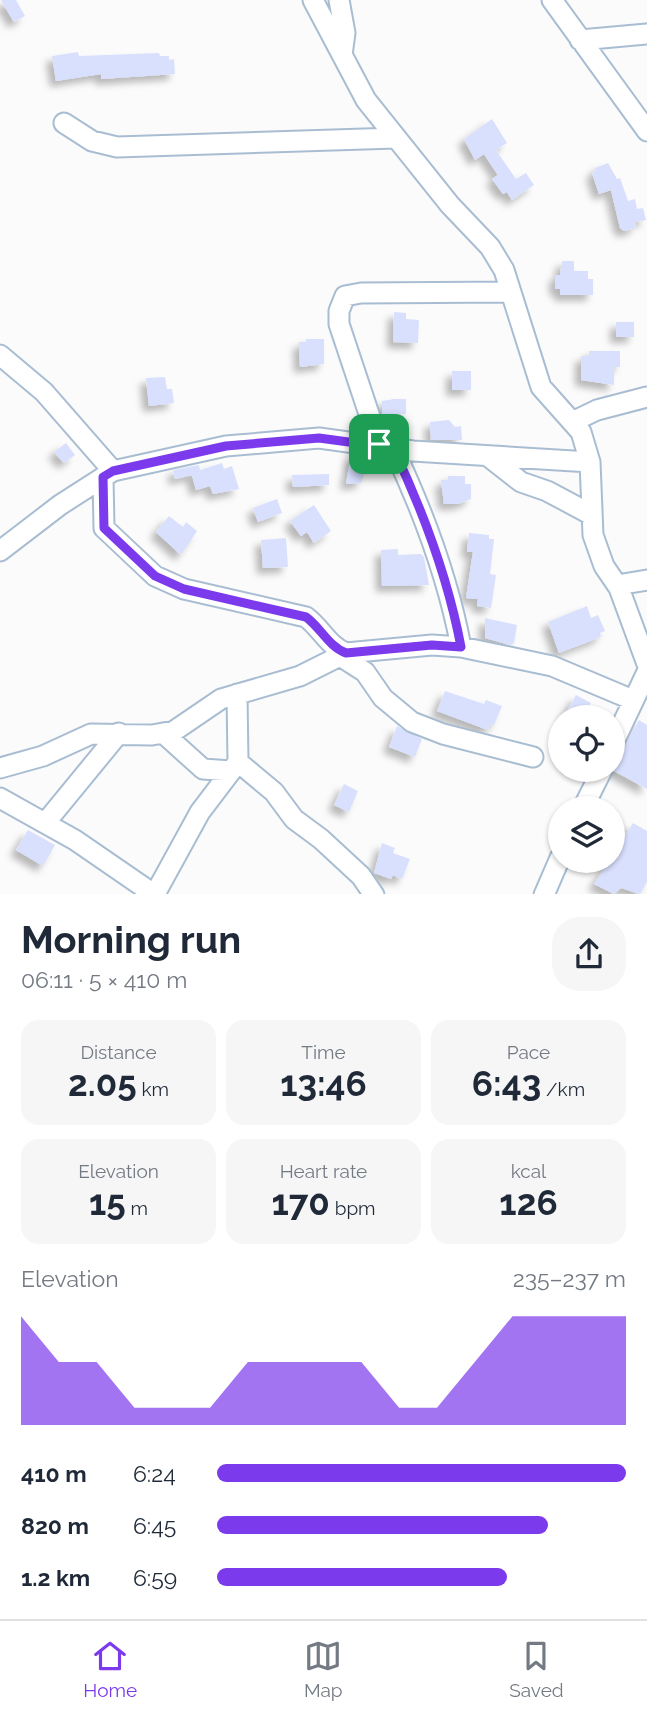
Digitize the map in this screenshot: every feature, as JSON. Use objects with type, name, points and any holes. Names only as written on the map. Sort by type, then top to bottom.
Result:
[{"type":"street","points":[[313,0],[366,100],[450,205],[490,247],[511,292],[541,387],[582,432],[590,462],[593,535],[604,566],[617,585],[647,664]]},
{"type":"street","points":[[339,0],[345,33],[342,55]]},
{"type":"street","points":[[552,0],[647,131]]},
{"type":"street","points":[[580,40],[647,34]]},
{"type":"street","points":[[64,123],[92,141],[117,147],[396,138]]},
{"type":"street","points":[[461,647],[454,608],[432,539],[386,446],[339,324],[339,311],[345,296],[361,293],[511,292]]},
{"type":"street","points":[[0,355],[44,392],[108,474],[104,528],[155,576],[184,589],[306,617],[319,626],[343,655],[365,672],[383,698],[412,722],[533,757]]},
{"type":"street","points":[[572,422],[597,410],[647,397]]},
{"type":"street","points":[[0,551],[108,474],[226,446],[319,438],[489,457],[590,462]]},
{"type":"street","points":[[489,457],[521,482],[547,491],[592,515]]},
{"type":"street","points":[[617,585],[647,580]]},
{"type":"street","points":[[0,768],[43,756],[91,734],[174,732],[221,699],[300,676],[343,655],[432,645],[461,647],[552,666],[633,700]]},
{"type":"street","points":[[625,718],[647,672]]},
{"type":"street","points":[[0,798],[46,822],[125,887],[155,894],[200,812],[235,767],[237,694]]},
{"type":"street","points":[[46,822],[119,733]]},
{"type":"street","points":[[163,733],[203,769],[235,767],[274,792],[294,819],[321,839],[361,876],[374,894]]},
{"type":"street","points":[[544,894],[553,873]]},
{"type":"building","points":[[1,0],[16,0],[25,16],[14,22]]},
{"type":"building","points":[[78,52],[79,56],[159,53],[160,56],[169,56],[169,60],[174,59],[175,74],[101,79],[101,74],[56,81],[52,56]]},
{"type":"building","points":[[492,119],[507,143],[496,150],[516,179],[526,173],[534,185],[512,200],[507,192],[503,194],[492,179],[498,175],[484,154],[475,160],[464,139]]},
{"type":"building","points":[[608,163],[617,179],[620,178],[628,201],[635,199],[637,209],[643,208],[646,220],[635,222],[636,228],[624,231],[620,228],[611,190],[599,194],[592,173],[596,171],[595,168]]},
{"type":"building","points":[[562,261],[574,261],[574,271],[588,271],[588,279],[593,279],[593,295],[560,295],[560,289],[555,289],[555,275],[560,275]]},
{"type":"building","points":[[394,312],[406,313],[406,319],[419,320],[418,343],[393,342]]},
{"type":"building","points":[[616,322],[634,322],[634,337],[616,337]]},
{"type":"building","points":[[306,339],[324,339],[324,364],[300,367],[299,342],[306,342]]},
{"type":"building","points":[[589,351],[620,351],[620,367],[614,367],[614,385],[581,380],[581,356],[589,356]]},
{"type":"building","points":[[452,371],[471,371],[471,390],[452,390]]},
{"type":"building","points":[[165,377],[167,389],[172,389],[174,403],[149,406],[146,378]]},
{"type":"building","points":[[406,399],[406,414],[382,415],[382,401]]},
{"type":"building","points":[[449,420],[455,427],[461,426],[462,440],[431,440],[430,422]]},
{"type":"building","points":[[66,443],[75,455],[64,463],[54,452]]},
{"type":"building","points":[[351,455],[370,457],[361,483],[346,484]]},
{"type":"building","points":[[222,463],[224,469],[232,466],[239,489],[213,494],[210,486],[196,490],[192,475],[175,479],[173,470],[199,465],[200,470]]},
{"type":"building","points":[[329,474],[329,485],[293,487],[292,475]]},
{"type":"building","points":[[448,476],[465,476],[465,484],[471,484],[471,499],[458,504],[444,504],[441,480],[448,480]]},
{"type":"building","points":[[277,499],[282,513],[258,522],[253,508]]},
{"type":"building","points":[[314,505],[331,531],[314,543],[307,532],[301,536],[290,521]]},
{"type":"building","points":[[169,516],[183,527],[186,522],[197,531],[181,555],[156,532]]},
{"type":"building","points":[[469,533],[489,535],[489,539],[494,539],[490,574],[496,575],[491,608],[477,606],[478,599],[466,598],[473,552],[467,552]]},
{"type":"building","points":[[286,538],[288,567],[263,568],[261,540]]},
{"type":"building","points":[[398,549],[398,555],[421,554],[424,557],[429,585],[382,586],[381,550]]},
{"type":"building","points":[[587,606],[591,618],[598,615],[605,631],[600,633],[601,637],[559,653],[548,622]]},
{"type":"building","points":[[485,618],[517,625],[514,643],[510,645],[485,638]]},
{"type":"building","points":[[445,691],[484,704],[486,700],[502,706],[494,725],[490,724],[488,730],[437,711]]},
{"type":"building","points":[[576,695],[591,703],[590,705],[570,705]]},
{"type":"building","points":[[639,720],[647,725],[647,789],[625,777],[625,744]]},
{"type":"building","points":[[397,726],[422,739],[415,757],[389,747]]},
{"type":"building","points":[[344,784],[358,791],[349,812],[334,805]]},
{"type":"building","points":[[633,823],[647,831],[647,882],[640,894],[621,888],[614,894],[594,884],[601,873],[625,873],[625,835]]},
{"type":"building","points":[[28,830],[55,845],[43,866],[16,850]]},
{"type":"building","points":[[382,843],[395,848],[393,853],[410,859],[402,879],[393,875],[391,879],[374,873]]},
{"type":"route","points":[[319,438],[379,444],[393,448],[432,539],[454,608],[461,647],[432,645],[401,647],[374,653],[346,653],[337,649],[319,626],[306,617],[277,608],[184,589],[155,576],[104,528],[103,477],[113,471],[226,446],[319,438]]}]
